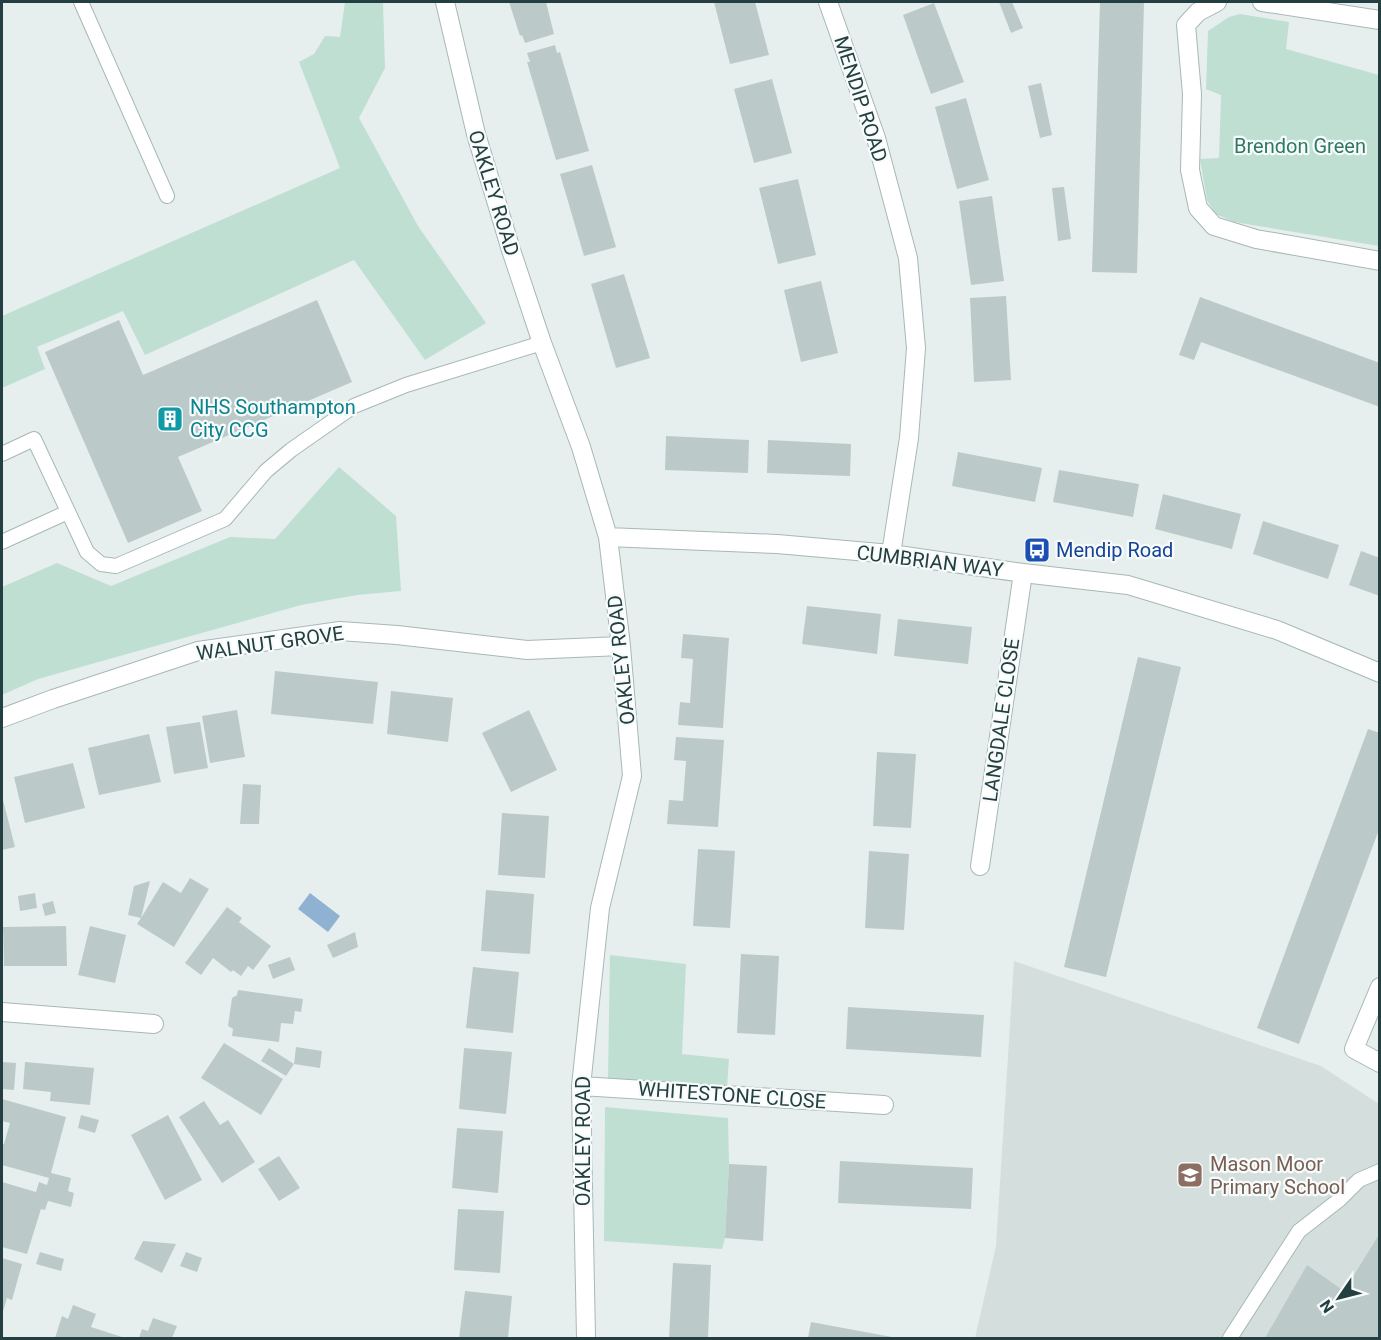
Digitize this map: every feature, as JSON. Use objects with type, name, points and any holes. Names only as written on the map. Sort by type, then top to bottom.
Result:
[{"type":"street","name":"OAKLEY ROAD","points":[[445,2],[476,134],[542,343],[581,447],[608,537],[621,646],[632,776],[600,908],[580,1086],[586,1338]]},
{"type":"street","name":"MENDIP ROAD","points":[[828,2],[876,138],[908,258],[916,348],[909,438],[891,554]]},
{"type":"street","points":[[1217,2],[1198,12],[1186,25],[1192,94],[1190,170],[1198,208],[1214,226],[1256,239],[1380,261]]},
{"type":"street","points":[[1262,2],[1380,20]]},
{"type":"street","name":"CUMBRIAN WAY","points":[[608,537],[777,544],[891,554],[1128,585],[1277,630],[1380,672]]},
{"type":"street","name":"LANGDALE CLOSE","points":[[980,866],[1023,573]]},
{"type":"street","name":"WALNUT GROVE","points":[[2,718],[198,651],[340,631],[527,650],[621,646]]},
{"type":"street","points":[[1380,987],[1354,1049],[1380,1064]]},
{"type":"street","points":[[2,1012],[154,1024]]},
{"type":"street","name":"WHITESTONE CLOSE","points":[[580,1086],[884,1105]]},
{"type":"lane","points":[[81,2],[167,196]]},
{"type":"lane","points":[[2,454],[34,439],[87,552],[101,564],[116,566],[225,519],[266,471],[291,450],[354,406],[406,385],[542,343]]},
{"type":"lane","points":[[2,542],[68,512]]},
{"type":"lane","points":[[1230,1338],[1299,1231],[1339,1200],[1359,1180],[1380,1171]]},
{"type":"shaded area","name":"Mason Moor Primary School","points":[[1014,961],[1321,1066],[1379,1104],[1379,1338],[975,1338],[996,1246]]},
{"type":"green space","points":[[345,2],[383,2],[385,68],[359,118],[418,226],[486,323],[425,360],[354,260],[145,355],[123,311],[37,347],[45,369],[2,388],[2,316],[340,168],[299,62],[314,54],[325,36],[340,37]]},
{"type":"green space","name":"Brendon Green","points":[[1240,14],[1289,22],[1286,49],[1379,75],[1379,246],[1234,222],[1216,214],[1207,200],[1200,159],[1219,158],[1221,95],[1206,89],[1208,31],[1229,17]]},
{"type":"green space","points":[[339,467],[396,516],[401,591],[357,595],[301,605],[38,679],[2,695],[2,587],[57,563],[111,586],[230,537],[275,539]]},
{"type":"green space","points":[[610,955],[686,964],[682,1054],[729,1059],[727,1087],[608,1079]]},
{"type":"green space","points":[[605,1107],[728,1118],[729,1164],[725,1238],[722,1249],[604,1241]]},
{"type":"water","points":[[310,893],[340,916],[328,932],[298,909]]},
{"type":"building","points":[[509,2],[546,2],[554,34],[525,43],[522,35],[520,36]]},
{"type":"building","points":[[714,2],[755,2],[769,55],[730,64]]},
{"type":"building","points":[[999,2],[1012,2],[1023,28],[1011,33]]},
{"type":"building","points":[[1100,2],[1144,2],[1137,273],[1092,272]]},
{"type":"building","points":[[934,3],[964,82],[931,94],[903,15]]},
{"type":"building","points":[[555,45],[557,53],[560,52],[589,151],[556,160],[527,62],[530,62],[527,53]]},
{"type":"building","points":[[772,79],[792,153],[754,163],[734,89]]},
{"type":"building","points":[[1041,83],[1052,135],[1040,138],[1028,86]]},
{"type":"building","points":[[966,98],[989,180],[957,189],[935,107]]},
{"type":"building","points":[[592,165],[616,247],[584,256],[560,174]]},
{"type":"building","points":[[798,179],[816,255],[778,264],[759,188]]},
{"type":"building","points":[[1064,187],[1071,239],[1058,241],[1052,188]]},
{"type":"building","points":[[992,196],[1004,281],[971,285],[959,201]]},
{"type":"building","points":[[624,274],[650,358],[616,368],[591,284]]},
{"type":"building","points":[[821,281],[838,353],[801,362],[784,290]]},
{"type":"building","points":[[1006,296],[1011,380],[974,382],[970,298]]},
{"type":"building","points":[[1200,297],[1380,363],[1380,407],[1201,342],[1194,360],[1179,355]]},
{"type":"building","name":"NHS Southampton City CCG","points":[[317,300],[352,382],[178,457],[202,511],[128,543],[45,352],[119,320],[143,375]]},
{"type":"building","points":[[666,436],[749,440],[748,473],[665,470]]},
{"type":"building","points":[[768,440],[851,444],[850,476],[767,473]]},
{"type":"building","points":[[958,452],[1042,468],[1035,502],[952,486]]},
{"type":"building","points":[[1059,470],[1139,484],[1133,517],[1053,502]]},
{"type":"building","points":[[1163,494],[1241,514],[1232,549],[1155,529]]},
{"type":"building","points":[[1263,521],[1339,545],[1328,579],[1253,554]]},
{"type":"building","points":[[1361,551],[1380,558],[1380,596],[1349,585]]},
{"type":"building","points":[[807,606],[881,614],[877,654],[802,644]]},
{"type":"building","points":[[898,619],[972,627],[968,664],[894,656]]},
{"type":"building","points":[[683,634],[729,638],[723,728],[678,725],[680,702],[690,703],[693,659],[681,658]]},
{"type":"building","points":[[1138,657],[1181,667],[1106,977],[1064,967]]},
{"type":"building","points":[[275,671],[378,682],[373,724],[271,714]]},
{"type":"building","points":[[391,691],[453,698],[448,742],[387,734]]},
{"type":"building","points":[[237,710],[245,757],[210,763],[202,716]]},
{"type":"building","points":[[529,710],[557,770],[511,792],[482,733]]},
{"type":"building","points":[[200,722],[208,768],[174,774],[166,727]]},
{"type":"building","points":[[1368,729],[1380,733],[1380,827],[1299,1044],[1257,1028]]},
{"type":"building","points":[[149,734],[161,782],[99,795],[88,748]]},
{"type":"building","points":[[676,737],[724,740],[718,827],[667,824],[669,800],[683,801],[686,761],[674,760]]},
{"type":"building","points":[[877,752],[916,754],[911,828],[873,826]]},
{"type":"building","points":[[73,763],[85,808],[25,823],[14,777]]},
{"type":"building","points":[[243,784],[261,785],[259,824],[240,824]]},
{"type":"building","points":[[2,796],[15,847],[2,850]]},
{"type":"building","points":[[502,813],[549,816],[545,878],[498,875]]},
{"type":"building","points":[[698,849],[735,851],[730,928],[693,926]]},
{"type":"building","points":[[869,851],[909,854],[904,930],[865,928]]},
{"type":"building","points":[[190,878],[209,889],[174,947],[137,924],[163,882],[181,893]]},
{"type":"building","points":[[150,881],[141,918],[128,915],[134,886]]},
{"type":"building","points":[[486,890],[534,894],[530,954],[481,951]]},
{"type":"building","points":[[35,893],[37,908],[20,911],[18,896]]},
{"type":"building","points":[[53,901],[56,913],[45,916],[42,904]]},
{"type":"building","points":[[227,907],[242,918],[239,922],[271,946],[253,970],[248,966],[241,976],[233,970],[231,972],[213,958],[201,975],[185,963]]},
{"type":"building","points":[[66,926],[67,966],[4,966],[3,927]]},
{"type":"building","points":[[90,926],[126,935],[115,983],[78,975]]},
{"type":"building","points":[[355,932],[358,947],[333,958],[327,945]]},
{"type":"building","points":[[741,954],[779,956],[775,1035],[737,1033]]},
{"type":"building","points":[[290,957],[295,970],[273,979],[268,965]]},
{"type":"building","points":[[473,967],[519,972],[513,1033],[466,1028]]},
{"type":"building","points":[[238,990],[303,999],[301,1012],[295,1011],[293,1024],[281,1023],[279,1042],[232,1036],[233,1029],[228,1026],[232,998],[237,995]]},
{"type":"building","points":[[848,1007],[984,1015],[981,1057],[846,1049]]},
{"type":"building","points":[[224,1043],[283,1079],[261,1115],[201,1078]]},
{"type":"building","points":[[296,1047],[322,1051],[320,1068],[294,1064]]},
{"type":"building","points":[[269,1048],[294,1064],[286,1076],[261,1061]]},
{"type":"building","points":[[464,1048],[512,1052],[506,1114],[459,1109]]},
{"type":"building","points":[[2,1062],[16,1063],[14,1090],[2,1089]]},
{"type":"building","points":[[25,1062],[94,1068],[90,1105],[50,1101],[51,1092],[23,1089]]},
{"type":"building","points":[[2,1099],[66,1117],[51,1173],[71,1178],[68,1191],[74,1193],[71,1207],[48,1201],[45,1210],[41,1209],[27,1254],[2,1247],[2,1182],[36,1192],[39,1182],[47,1185],[49,1178],[2,1165],[2,1144],[4,1144],[10,1123],[2,1121]]},
{"type":"building","points":[[204,1101],[220,1125],[228,1120],[255,1162],[222,1183],[179,1117]]},
{"type":"building","points":[[81,1115],[99,1120],[95,1133],[78,1128]]},
{"type":"building","points":[[168,1115],[202,1180],[165,1200],[131,1135]]},
{"type":"building","points":[[457,1128],[503,1131],[498,1193],[452,1188]]},
{"type":"building","points":[[279,1156],[300,1188],[279,1201],[258,1169]]},
{"type":"building","points":[[840,1161],[973,1168],[971,1209],[838,1203]]},
{"type":"building","points":[[729,1164],[767,1166],[763,1241],[725,1238]]},
{"type":"building","points":[[458,1209],[504,1211],[500,1273],[454,1270]]},
{"type":"building","points":[[1380,1233],[1380,1338],[1265,1338],[1307,1265],[1344,1291]]},
{"type":"building","points":[[143,1241],[176,1244],[162,1273],[134,1259]]},
{"type":"building","points":[[40,1252],[64,1259],[61,1271],[36,1264]]},
{"type":"building","points":[[186,1252],[202,1258],[197,1272],[180,1266]]},
{"type":"building","points":[[2,1258],[22,1264],[12,1300],[7,1298],[2,1315]]},
{"type":"building","points":[[673,1263],[711,1265],[708,1338],[669,1338]]},
{"type":"building","points":[[465,1291],[512,1296],[508,1338],[459,1338]]},
{"type":"building","points":[[73,1305],[96,1314],[91,1327],[122,1337],[55,1338],[62,1316],[68,1319]]},
{"type":"building","points":[[153,1318],[177,1326],[172,1338],[139,1338],[142,1329],[148,1331]]},
{"type":"building","points":[[811,1322],[892,1337],[808,1338]]},
{"type":"place","name":"NHS Southampton City CCG","points":[[170,419]]},
{"type":"place","name":"Mendip Road","points":[[1037,550]]},
{"type":"place","name":"Mason Moor Primary School","points":[[1190,1175]]}]
